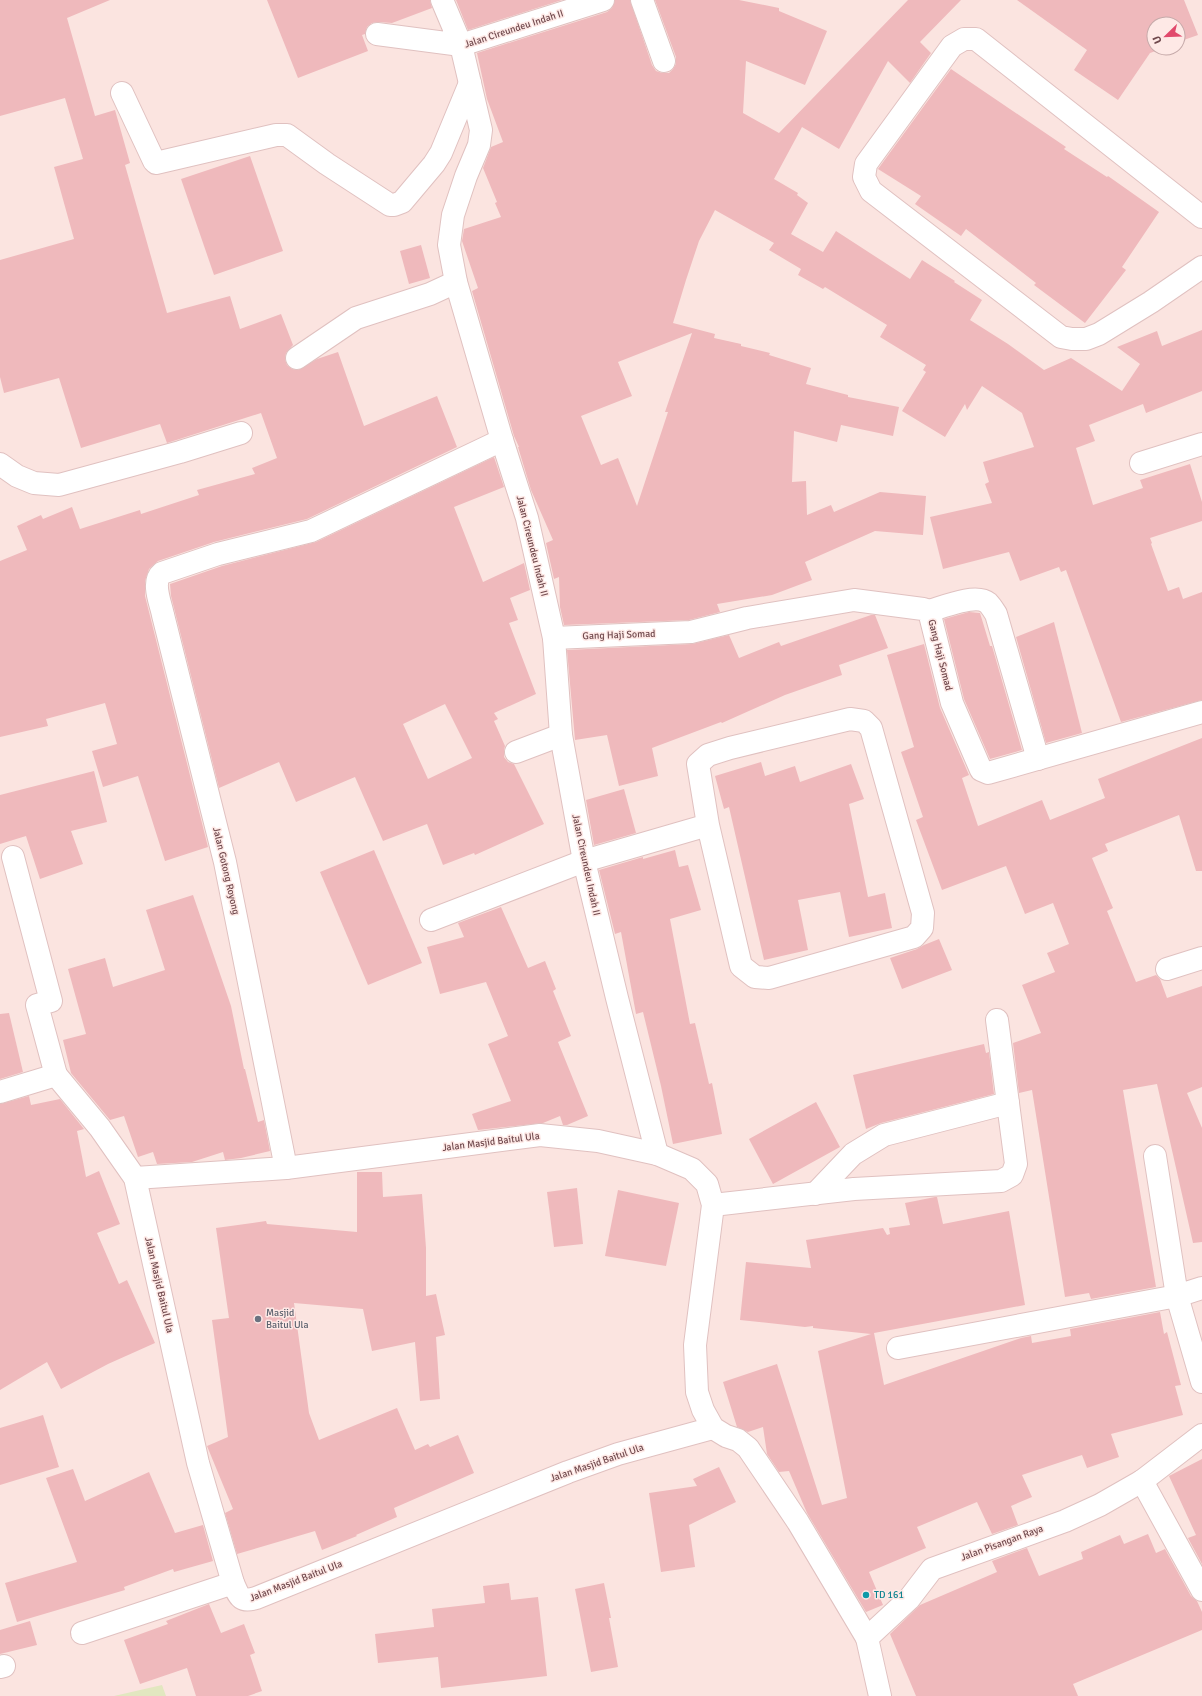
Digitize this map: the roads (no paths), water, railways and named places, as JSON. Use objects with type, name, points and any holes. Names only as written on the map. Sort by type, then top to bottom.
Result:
[{"type":"street","points":[[442,0],[461,45]]},
{"type":"street","name":"Jalan Cireundeu Indah II","points":[[603,0],[461,45],[481,130],[481,138],[453,215],[449,245],[456,282],[502,440],[527,518],[554,638],[561,735],[584,861],[657,1154]]},
{"type":"street","points":[[642,0],[664,61]]},
{"type":"street","points":[[377,34],[461,45]]},
{"type":"street","points":[[1202,217],[976,39],[964,39],[952,46],[866,164],[864,177],[871,191],[1061,337],[1086,339],[1099,334],[1151,302],[1202,267]]},
{"type":"street","points":[[122,93],[156,163],[276,135],[287,135],[390,205],[394,205],[402,202],[442,153],[470,83]]},
{"type":"street","points":[[297,358],[356,318],[430,294],[456,282]]},
{"type":"street","points":[[0,464],[17,476],[34,483],[59,485],[180,452],[241,433]]},
{"type":"street","name":"Jalan Gotong Royong","points":[[286,1168],[225,862],[156,582],[158,576],[162,573],[218,554],[311,531],[502,440]]},
{"type":"street","points":[[1141,463],[1202,444]]},
{"type":"street","name":"Gang Haji Somad","points":[[554,638],[691,632],[747,618],[854,600],[923,609],[929,612],[952,703],[981,770],[988,773],[1202,712]]},
{"type":"street","points":[[929,612],[964,600],[988,602],[996,614],[1038,759]]},
{"type":"street","points":[[850,719],[864,721],[871,728],[917,891],[923,913],[922,928],[914,937],[769,978],[755,977],[741,966],[708,825],[698,764],[708,755],[730,748],[850,719]]},
{"type":"street","points":[[516,752],[561,735]]},
{"type":"street","points":[[431,920],[584,861],[708,825]]},
{"type":"street","points":[[0,1092],[56,1075],[37,1005],[51,1001],[13,857]]},
{"type":"street","points":[[1167,969],[1202,958]]},
{"type":"street","points":[[713,1205],[854,1189],[1001,1181],[1012,1175],[1016,1164],[997,1020]]},
{"type":"street","name":"Jalan Masjid Baitul Ula","points":[[56,1075],[100,1128],[135,1178],[198,1463],[233,1583],[239,1597],[248,1600],[568,1472],[618,1454],[713,1428],[703,1410],[697,1392],[695,1345],[713,1205],[707,1184],[692,1169],[657,1154],[598,1141],[540,1135],[286,1168],[135,1178]]},
{"type":"street","points":[[815,1194],[853,1154],[884,1135],[1008,1103]]},
{"type":"street","points":[[1155,1156],[1177,1296],[1202,1382]]},
{"type":"street","points":[[898,1348],[1177,1296],[1202,1288]]},
{"type":"street","points":[[713,1428],[726,1436],[738,1440],[748,1448],[798,1522],[867,1638],[880,1696]]},
{"type":"street","name":"Jalan Pisangan Raya","points":[[867,1638],[909,1599],[932,1569],[1066,1521],[1100,1506],[1142,1480],[1202,1435]]},
{"type":"street","points":[[1142,1480],[1202,1590]]},
{"type":"street","points":[[82,1633],[233,1583]]},
{"type":"place","name":"Masjid Baitul Ula","points":[[258,1319]]},
{"type":"place","name":"TD 161","points":[[866,1595]]}]
